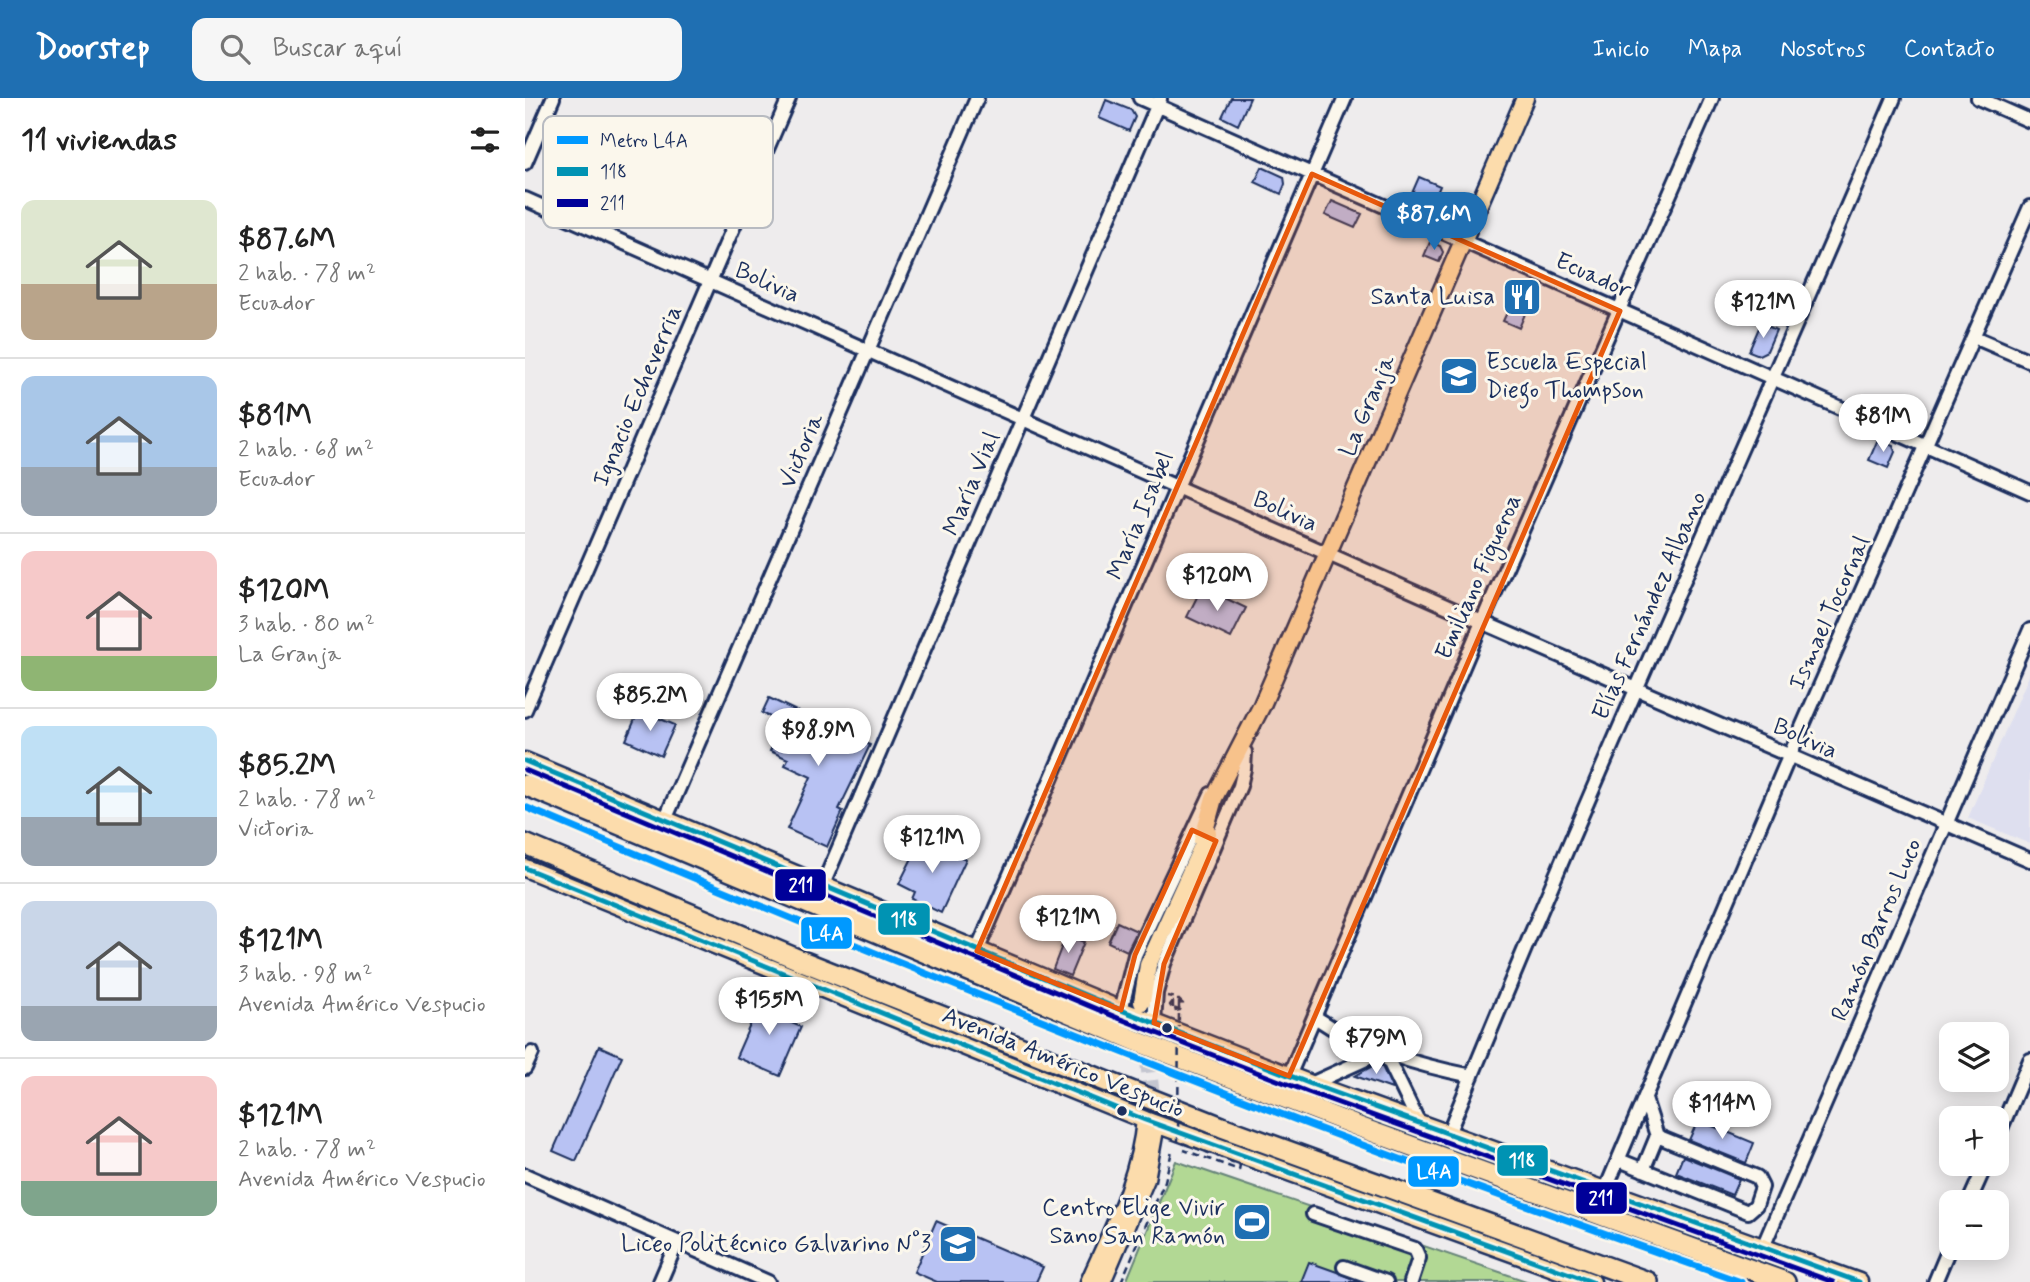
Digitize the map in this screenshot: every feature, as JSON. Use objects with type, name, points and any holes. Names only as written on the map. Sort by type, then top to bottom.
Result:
[{"type":"highway","points":[[525,785],[1139,1042],[1400,1143],[1785,1282]]},
{"type":"highway","points":[[525,844],[794,958],[1209,1122],[1648,1282]]},
{"type":"main road","name":"La Granja","points":[[1142,1002],[1148,965],[1202,841],[1215,798],[1251,731],[1525,98]]},
{"type":"main road","name":"La Granja","points":[[1202,841],[1219,812],[1245,752],[1251,731]]},
{"type":"main road","points":[[525,761],[977,951],[1289,1076],[1859,1282]]},
{"type":"main road","name":"Avenida Américo Vespucio","points":[[525,868],[1145,1120],[1592,1282]]},
{"type":"main road","points":[[1089,1282],[1136,1170],[1145,1120]]},
{"type":"main road","points":[[1102,1282],[1146,1179],[1154,1135]]},
{"type":"street","points":[[545,116],[553,98]]},
{"type":"street","name":"Ignacio Echeverria","points":[[773,135],[789,98]]},
{"type":"street","name":"Victoria","points":[[665,820],[977,98]]},
{"type":"street","name":"Ecuador","points":[[1140,98],[1159,102],[1312,174],[2030,492]]},
{"type":"street","name":"María Isabel","points":[[977,951],[1345,98]]},
{"type":"street","name":"Emiliano Figueroa","points":[[1289,1076],[1482,621],[1712,98]]},
{"type":"street","name":"Elías Fernández Albano","points":[[1448,1134],[1636,688],[1773,380],[1894,98]]},
{"type":"street","points":[[1978,98],[2030,121]]},
{"type":"street","name":"María Vial","points":[[822,887],[1159,102]]},
{"type":"street","points":[[525,163],[543,121]]},
{"type":"street","name":"Bolivia","points":[[525,199],[543,207]]},
{"type":"street","name":"Ismael Tocornal","points":[[1605,1191],[1790,756],[2030,207]]},
{"type":"street","name":"Bolivia","points":[[590,228],[2030,860]]},
{"type":"street","name":"Ignacio Echeverria","points":[[525,710],[733,228]]},
{"type":"street","points":[[2016,240],[2030,246]]},
{"type":"street","points":[[1974,337],[2030,361]]},
{"type":"street","name":"Ramón Barros Luco","points":[[1763,1247],[2030,630]]},
{"type":"street","name":"La Granja","points":[[1154,1023],[1159,978],[1240,786],[1245,752]]},
{"type":"street","name":"La Granja","points":[[1121,1010],[1136,955],[1196,823],[1229,768]]},
{"type":"street","points":[[1315,1017],[1340,1034],[1426,1067],[1472,1076]]},
{"type":"street","points":[[1311,1084],[1384,1051]]},
{"type":"street","points":[[1384,1051],[1419,1123]]},
{"type":"street","points":[[525,1068],[532,1052]]},
{"type":"street","points":[[2009,1110],[2030,1060]]},
{"type":"street","points":[[1643,1170],[1657,1136],[1645,1099]]},
{"type":"street","points":[[1619,1160],[1748,1212],[1756,1205],[1762,1187],[1757,1177],[1657,1136]]},
{"type":"street","points":[[525,1175],[768,1282]]},
{"type":"street","points":[[1313,1214],[1415,1249],[1419,1258],[1411,1282]]},
{"type":"street","points":[[660,1282],[677,1242]]},
{"type":"street","points":[[1935,1282],[1944,1260]]},
{"type":"street","points":[[1344,1267],[1386,1282]]},
{"type":"path","points":[[1182,1002],[1183,1007],[1180,1010],[1178,1011],[1177,1011],[1174,1011],[1170,1005],[1176,1000],[1182,1004],[1182,1007],[1181,1009],[1179,1010],[1176,1010],[1172,1004],[1175,1001],[1180,1004],[1178,1009],[1178,1023],[1178,1036],[1178,1049],[1178,1062],[1178,1075],[1178,1088],[1178,1141],[1240,1165],[1239,1170],[1184,1150]]},
{"type":"path","points":[[1121,1282],[1165,1181],[1172,1151]]},
{"type":"highlighted area","points":[[1312,174],[1620,311],[1289,1076],[1154,1023],[1164,964],[1216,841],[1192,830],[1135,955],[1121,1010],[977,951]]},
{"type":"shaded area","points":[[2030,673],[2030,844],[1968,818]]},
{"type":"green space","name":"Centro Elige Vivir Sano San Ramón","points":[[1176,1161],[1529,1282],[1126,1282]]},
{"type":"building","points":[[1231,98],[1250,98],[1238,125],[1222,117]]},
{"type":"building","points":[[1106,100],[1131,110],[1135,117],[1129,131],[1099,118]]},
{"type":"building","points":[[1262,167],[1284,177],[1285,184],[1281,194],[1255,182]]},
{"type":"building","points":[[1419,177],[1440,186],[1430,209],[1409,200]]},
{"type":"building","points":[[1332,201],[1362,214],[1355,228],[1325,215]]},
{"type":"building","points":[[1430,242],[1440,246],[1443,252],[1439,262],[1424,256]]},
{"type":"building","points":[[1520,284],[1535,291],[1519,328],[1503,321]]},
{"type":"building","points":[[1761,323],[1776,330],[1767,351],[1759,355],[1749,351]]},
{"type":"building","points":[[1878,439],[1893,445],[1895,452],[1888,468],[1869,460]]},
{"type":"building","points":[[1202,587],[1246,608],[1231,638],[1187,617]]},
{"type":"building","points":[[769,698],[849,736],[855,723],[869,729],[863,742],[870,745],[839,809],[843,811],[827,847],[787,829],[811,777],[785,765],[788,759],[770,751],[783,723],[762,713]]},
{"type":"building","points":[[639,710],[675,725],[661,756],[626,740]]},
{"type":"building","points":[[922,838],[966,859],[941,913],[912,899],[915,892],[899,884]]},
{"type":"building","points":[[1117,922],[1137,931],[1127,951],[1108,942]]},
{"type":"building","points":[[1066,935],[1084,942],[1070,976],[1053,969]]},
{"type":"building","points":[[768,984],[780,989],[769,1013],[801,1027],[780,1076],[736,1057]]},
{"type":"building","points":[[599,1046],[622,1056],[576,1161],[553,1151]]},
{"type":"building","points":[[1380,1062],[1392,1088],[1392,1089],[1355,1076]]},
{"type":"building","points":[[1698,1120],[1754,1143],[1746,1163],[1689,1140]]},
{"type":"building","points":[[1683,1156],[1739,1179],[1732,1195],[1676,1173]]},
{"type":"building","name":"Liceo Politécnico Galvarino N°3","points":[[936,1221],[1043,1267],[1036,1282],[937,1282],[914,1272]]},
{"type":"building","points":[[1309,1262],[1337,1272],[1360,1282],[1301,1282]]},
{"type":"tunnel","points":[[1142,1009],[1154,1135]]},
{"type":"metro line","name":"L4A","points":[[525,807],[1144,1061],[1449,1177],[1741,1282]]},
{"type":"transit line","name":"118","points":[[525,761],[1121,1010],[1311,1084],[1859,1282]]},
{"type":"transit line","name":"211","points":[[525,770],[1118,1018],[1308,1092],[1833,1282]]},
{"type":"transit line","name":"118","points":[[525,868],[1145,1120],[1592,1282]]},
{"type":"place","name":"Santa Luisa","points":[[1522,297]]},
{"type":"place","name":"Escuela Especial Diego Thompson","points":[[1459,376]]},
{"type":"place","name":"Centro Elige Vivir Sano San Ramón","points":[[1252,1222]]},
{"type":"place","name":"Liceo Politécnico Galvarino N°3","points":[[958,1244]]}]
